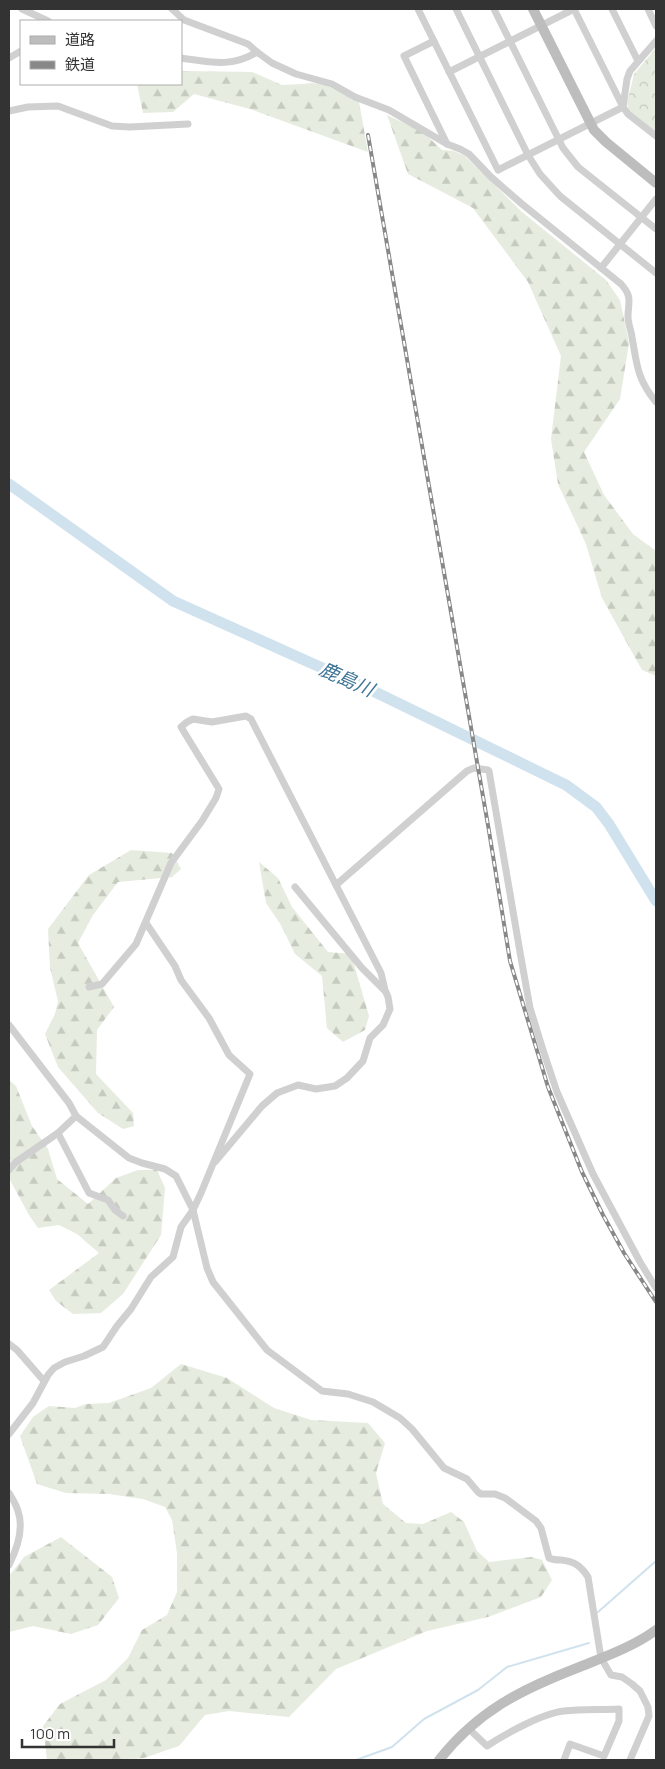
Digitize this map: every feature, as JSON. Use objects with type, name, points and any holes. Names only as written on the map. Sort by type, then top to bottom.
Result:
[{"type":"street","points":[[22,9],[46,20]]},
{"type":"street","points":[[172,9],[181,20]]},
{"type":"street","points":[[418,9],[498,170],[623,107]]},
{"type":"street","points":[[456,9],[528,154],[540,174],[560,196],[656,273]]},
{"type":"street","points":[[494,9],[563,148],[578,167],[656,229]]},
{"type":"street","points":[[534,9],[590,123],[599,136],[656,183]]},
{"type":"street","points":[[449,72],[574,9],[623,107],[628,114],[656,136]]},
{"type":"street","points":[[612,9],[638,61]]},
{"type":"street","points":[[648,9],[656,26]]},
{"type":"street","points":[[30,13],[40,20]]},
{"type":"street","points":[[183,23],[248,44],[272,63],[296,74],[332,84],[355,97],[389,110],[447,144],[469,154],[491,177],[627,291],[630,298],[628,319],[638,374],[647,391],[656,399]]},
{"type":"street","points":[[434,41],[404,56],[447,144]]},
{"type":"street","points":[[623,107],[630,71],[656,41]]},
{"type":"street","points":[[9,58],[20,52]]},
{"type":"street","points":[[182,58],[229,63],[244,60],[257,52]]},
{"type":"street","points":[[9,111],[28,107],[58,106],[112,126],[188,124]]},
{"type":"street","points":[[600,268],[656,199]]},
{"type":"street","points":[[88,987],[102,984],[136,944],[171,864],[216,798],[219,789],[181,727],[193,719],[212,722],[246,716],[252,719],[381,972],[390,1009],[383,1025],[370,1038],[363,1061],[347,1078],[335,1086],[316,1089],[298,1085],[277,1093],[262,1106],[214,1162]]},
{"type":"street","points":[[336,885],[467,771],[474,768],[489,771],[530,1008],[543,1050],[557,1092],[593,1174],[656,1288]]},
{"type":"street","points":[[295,887],[362,968],[385,990]]},
{"type":"street","points":[[9,1434],[33,1404],[48,1374],[54,1368],[66,1362],[103,1347],[131,1309],[151,1277],[173,1257],[181,1227],[193,1210],[250,1074],[229,1055],[209,1018],[181,980],[175,966],[146,923]]},
{"type":"street","points":[[9,1025],[76,1116],[129,1158],[166,1169],[176,1176],[193,1210],[207,1268],[214,1282],[268,1350],[322,1391],[348,1394],[365,1399],[400,1418],[412,1429],[444,1468],[467,1479],[481,1494],[495,1494],[505,1498],[536,1521],[541,1528],[549,1558],[572,1562],[582,1568],[588,1577],[601,1658],[611,1675],[622,1677],[640,1691],[648,1707],[649,1716],[630,1760]]},
{"type":"street","points":[[9,1170],[16,1162],[58,1133],[76,1116]]},
{"type":"street","points":[[58,1133],[88,1193],[108,1200],[115,1210],[123,1216]]},
{"type":"street","points":[[9,1344],[17,1350],[44,1381]]},
{"type":"street","points":[[9,1492],[18,1512],[20,1530],[18,1545],[9,1565]]},
{"type":"street","points":[[439,1760],[454,1741],[468,1728],[493,1708],[515,1694],[612,1654],[656,1630]]},
{"type":"street","points":[[468,1728],[487,1746],[502,1736],[562,1711],[619,1710],[619,1721],[604,1756],[570,1744],[564,1760]]},
{"type":"green space","points":[[656,48],[656,133],[629,111],[627,103],[634,74]]},
{"type":"green space","points":[[182,71],[252,72],[282,85],[322,83],[359,102],[368,152],[250,109],[194,94],[173,112],[143,113],[137,85],[182,85]]},
{"type":"green space","points":[[387,115],[423,132],[442,150],[454,151],[465,156],[522,212],[606,280],[620,300],[629,343],[620,399],[584,452],[604,495],[633,534],[656,551],[656,676],[642,670],[602,598],[586,544],[558,484],[551,439],[561,356],[528,282],[473,208],[408,174]]},
{"type":"green space","points":[[131,850],[172,853],[181,869],[172,877],[118,882],[93,915],[78,943],[114,1007],[97,1030],[96,1074],[133,1113],[134,1126],[123,1129],[98,1113],[58,1067],[45,1034],[55,1014],[58,1001],[50,968],[48,929],[89,875]]},
{"type":"green space","points":[[259,862],[278,878],[292,907],[328,952],[351,954],[369,1016],[365,1030],[343,1042],[327,1028],[322,976],[295,954],[281,925],[266,903]]},
{"type":"green space","points":[[9,1080],[16,1086],[32,1126],[48,1149],[57,1179],[88,1204],[116,1178],[138,1170],[157,1170],[165,1188],[161,1235],[123,1294],[101,1313],[73,1314],[56,1301],[49,1290],[99,1253],[77,1234],[59,1225],[38,1228],[9,1178]]},
{"type":"green space","points":[[181,1364],[227,1378],[274,1408],[311,1420],[368,1423],[385,1443],[376,1473],[383,1504],[406,1523],[423,1524],[451,1512],[464,1522],[477,1551],[489,1562],[532,1557],[542,1560],[552,1580],[541,1597],[488,1617],[427,1631],[336,1669],[289,1717],[229,1711],[205,1715],[179,1746],[144,1758],[121,1760],[47,1760],[43,1726],[60,1704],[106,1680],[128,1658],[142,1630],[167,1615],[177,1592],[177,1553],[172,1520],[165,1507],[143,1499],[109,1494],[66,1493],[37,1484],[20,1436],[33,1417],[49,1406],[75,1408],[86,1404],[109,1403],[151,1388]]},
{"type":"green space","points":[[61,1537],[112,1577],[119,1598],[98,1625],[71,1634],[33,1626],[9,1632],[9,1576],[24,1557]]},
{"type":"waterway","name":"鹿島川","points":[[9,484],[173,601],[369,689],[566,785],[596,807],[609,824],[656,901]]},
{"type":"waterway","points":[[598,1612],[656,1561]]},
{"type":"waterway","points":[[356,1760],[392,1747],[424,1719],[478,1690],[507,1667],[589,1643]]},
{"type":"railway","points":[[368,135],[510,961],[548,1087],[582,1172],[624,1253],[656,1302]]}]
